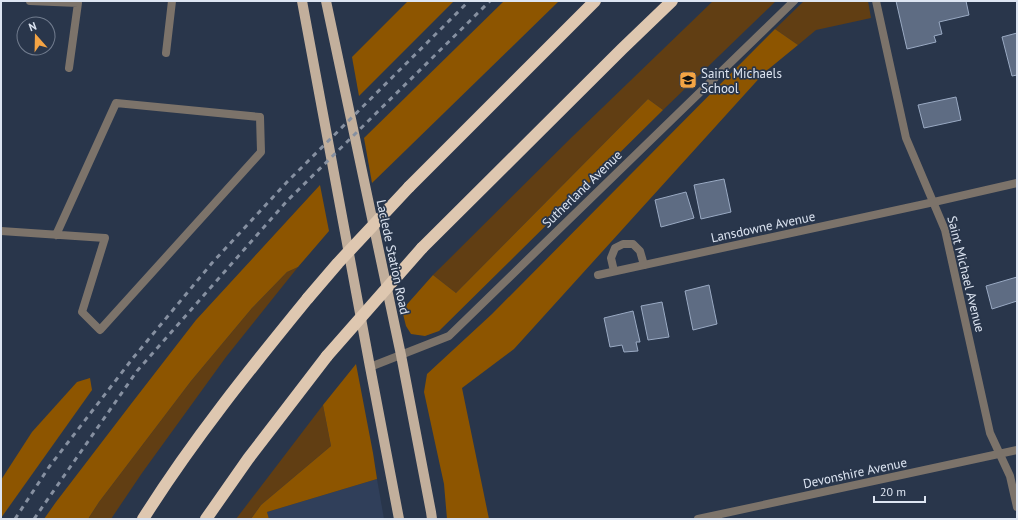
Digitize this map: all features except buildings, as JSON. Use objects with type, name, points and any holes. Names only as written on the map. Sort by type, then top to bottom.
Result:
[{"type":"highway","points":[[143,519],[200,435],[255,363],[338,263],[409,187],[595,1]]},
{"type":"highway","points":[[206,519],[248,459],[327,356],[422,248],[672,1]]},
{"type":"main road","points":[[302,1],[399,519]]},
{"type":"main road","name":"Laclede Station Road","points":[[326,1],[400,355],[432,519]]},
{"type":"street","points":[[30,1],[78,3],[70,68]]},
{"type":"street","points":[[166,53],[172,1]]},
{"type":"street","name":"Sutherland Avenue","points":[[370,367],[449,336],[794,1]]},
{"type":"street","name":"Saint Michael Avenue","points":[[876,1],[906,138],[945,230],[990,433],[1010,476],[1017,507]]},
{"type":"street","points":[[1,231],[56,235],[105,238],[82,312],[100,330],[261,152],[260,117],[116,103],[56,235]]},
{"type":"street","name":"Lansdowne Avenue","points":[[598,275],[1017,183]]},
{"type":"street","points":[[614,271],[611,258],[615,248],[623,244],[633,244],[640,251],[644,265]]},
{"type":"street","name":"Devonshire Avenue","points":[[698,519],[1017,450]]},
{"type":"shaded area","points":[[408,1],[454,1],[359,96],[352,57]]},
{"type":"shaded area","points":[[504,1],[559,1],[372,183],[364,138]]},
{"type":"shaded area","points":[[713,1],[776,1],[663,110],[648,99],[456,293],[433,275],[572,137]]},
{"type":"shaded area","points":[[804,1],[868,1],[871,18],[816,30],[798,45],[775,29]]},
{"type":"shaded area","points":[[775,29],[798,45],[765,72],[514,349],[462,388],[489,519],[447,519],[444,484],[424,392],[427,374],[492,314]]},
{"type":"shaded area","points":[[648,99],[663,110],[439,331],[425,336],[411,334],[406,326],[402,310],[433,275],[456,293]]},
{"type":"shaded area","points":[[320,185],[329,231],[298,267],[287,272],[252,308],[191,381],[99,502],[88,519],[44,519],[196,320]]},
{"type":"shaded area","points":[[298,267],[226,357],[142,473],[111,519],[88,519],[99,502],[191,381],[252,308],[287,272]]},
{"type":"shaded area","points":[[356,364],[377,479],[267,512],[269,519],[251,519],[261,505],[331,446],[323,405]]},
{"type":"shaded area","points":[[90,378],[92,390],[1,518],[1,480],[32,432],[77,382]]},
{"type":"shaded area","points":[[323,405],[331,446],[261,505],[251,519],[236,519]]},
{"type":"shaded area","points":[[377,479],[384,519],[269,519],[267,512]]},
{"type":"railway","points":[[15,519],[49,467],[133,358],[212,263],[287,182],[469,1]]},
{"type":"railway","points":[[34,519],[137,371],[287,201],[490,1]]},
{"type":"place","name":"Saint Michaels School","points":[[688,80]]}]
